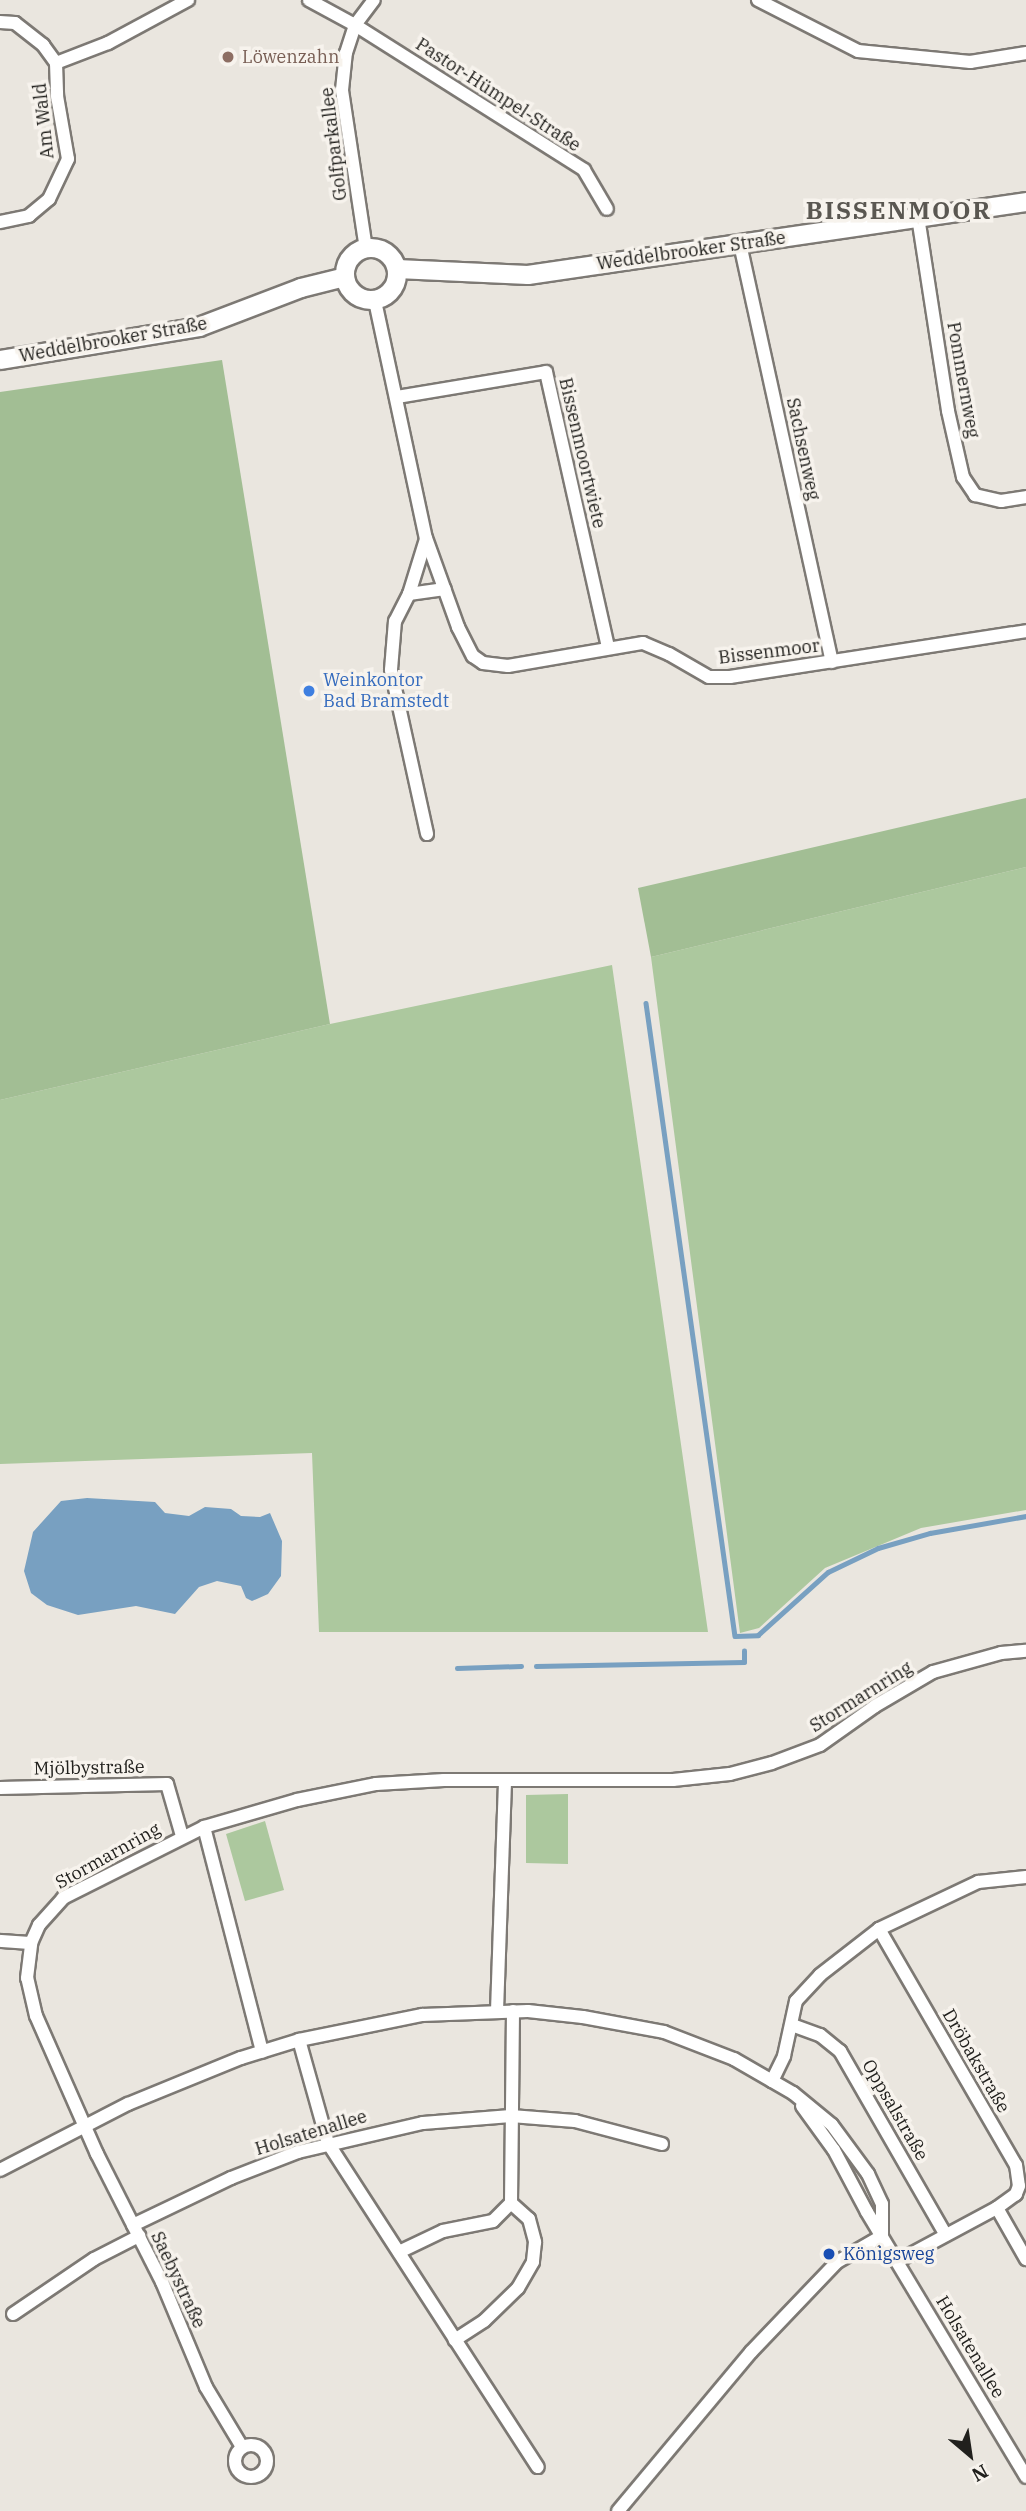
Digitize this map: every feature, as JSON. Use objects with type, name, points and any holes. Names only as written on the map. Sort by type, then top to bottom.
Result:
[{"type":"street","name":"Am Wald","points":[[56,63],[108,43],[188,0]]},
{"type":"street","points":[[309,0],[355,25]]},
{"type":"street","name":"Golfparkallee","points":[[366,248],[342,90],[346,53],[355,25],[374,0]]},
{"type":"street","points":[[758,0],[858,51],[970,62],[1026,53]]},
{"type":"street","name":"Am Wald","points":[[0,22],[15,23],[43,45],[56,63],[57,96],[68,159],[61,179],[49,199],[30,216],[0,222]]},
{"type":"street","name":"Pastor-Hümpel-Straße","points":[[355,25],[584,170],[607,209]]},
{"type":"street","name":"Weddelbrooker Straße","points":[[397,269],[528,275],[1026,202]]},
{"type":"street","name":"Pommernweg","points":[[918,217],[948,411],[963,477],[975,495],[1001,501],[1026,496]]},
{"type":"street","name":"Sachsenweg","points":[[740,244],[832,662]]},
{"type":"street","points":[[366,248],[382,251],[397,269],[395,286],[383,298],[374,301],[358,298],[347,285],[345,277],[348,262],[366,248]]},
{"type":"street","name":"Weddelbrooker Straße","points":[[0,360],[199,327],[301,288],[345,277]]},
{"type":"street","name":"Bissenmoor","points":[[374,301],[426,538],[467,645],[483,663],[508,666],[643,643],[709,677],[730,677],[1026,631]]},
{"type":"street","name":"Bissenmoortwiete","points":[[397,397],[546,372],[608,648]]},
{"type":"street","name":"Bissenmoor","points":[[426,538],[409,594],[395,621],[391,670],[427,834]]},
{"type":"street","points":[[409,594],[445,589]]},
{"type":"street","name":"Stormarnring","points":[[85,2126],[36,2016],[27,1978],[31,1943],[39,1925],[63,1898],[182,1836],[297,1800],[376,1784],[505,1780],[673,1780],[740,1771],[772,1763],[820,1745],[875,1706],[933,1672],[1001,1653],[1026,1651]]},
{"type":"street","points":[[497,2011],[505,1780]]},
{"type":"street","name":"Mjölbystraße","points":[[0,1788],[167,1784],[182,1836]]},
{"type":"street","points":[[204,1828],[262,2052]]},
{"type":"street","points":[[772,2081],[784,2056],[796,2001],[820,1975],[879,1929],[978,1882],[1026,1877]]},
{"type":"street","name":"Dröbakstraße","points":[[879,1929],[1016,2165],[1019,2186],[1016,2194],[997,2208]]},
{"type":"street","points":[[0,1941],[31,1943]]},
{"type":"street","points":[[399,2252],[443,2231],[493,2221],[511,2203],[513,2011]]},
{"type":"street","name":"Holsatenallee","points":[[0,2170],[181,2081],[299,2040],[422,2015],[513,2011],[583,2017],[664,2032],[734,2059],[793,2093],[832,2125],[868,2174],[881,2204],[882,2236]]},
{"type":"street","name":"Oppsalstraße","points":[[792,2025],[820,2035],[840,2050],[946,2235]]},
{"type":"street","points":[[299,2040],[328,2143],[538,2467]]},
{"type":"street","name":"Holsatenallee","points":[[793,2093],[834,2150],[882,2236],[1026,2477]]},
{"type":"street","name":"Holsatenallee","points":[[13,2314],[136,2230],[240,2175],[328,2143],[423,2123],[511,2116],[575,2121],[663,2144]]},
{"type":"street","name":"Saebystraße","points":[[85,2126],[136,2230],[206,2387],[243,2447]]},
{"type":"street","points":[[455,2340],[484,2321],[518,2288],[533,2262],[535,2242],[529,2219],[511,2203]]},
{"type":"street","points":[[898,2261],[997,2208],[1026,2259]]},
{"type":"street","points":[[618,2511],[751,2351],[837,2262],[882,2236]]},
{"type":"street","points":[[1013,2455],[1026,2447]]},
{"type":"green space","points":[[222,360],[330,1024],[0,1100],[0,392]]},
{"type":"green space","points":[[1026,798],[1026,867],[651,957],[638,888]]},
{"type":"green space","points":[[1026,867],[1026,1510],[921,1528],[825,1568],[759,1628],[740,1633],[651,957]]},
{"type":"green space","points":[[612,965],[708,1632],[319,1632],[312,1453],[0,1464],[0,1100],[330,1024]]},
{"type":"green space","points":[[568,1794],[568,1864],[526,1863],[526,1795]]},
{"type":"green space","points":[[265,1821],[284,1890],[245,1901],[226,1834]]},
{"type":"water","points":[[87,1498],[155,1502],[165,1513],[189,1516],[205,1507],[231,1509],[241,1516],[260,1517],[270,1513],[282,1541],[281,1576],[268,1594],[252,1601],[246,1598],[241,1586],[217,1581],[199,1587],[175,1614],[136,1606],[78,1615],[47,1605],[31,1593],[24,1571],[33,1532],[61,1501]]},
{"type":"waterway","points":[[646,1003],[735,1636],[758,1635],[828,1572],[878,1548],[930,1533],[1026,1516]]},
{"type":"waterway","points":[[536,1666],[744,1662],[744,1651]]},
{"type":"waterway","points":[[457,1668],[521,1666]]},
{"type":"place","name":"Löwenzahn","points":[[228,57]]},
{"type":"place","name":"Weinkontor Bad Bramstedt","points":[[309,691]]},
{"type":"place","name":"Königsweg","points":[[829,2254]]},
{"type":"district","name":"BISSENMOOR","points":[[899,211]]}]
